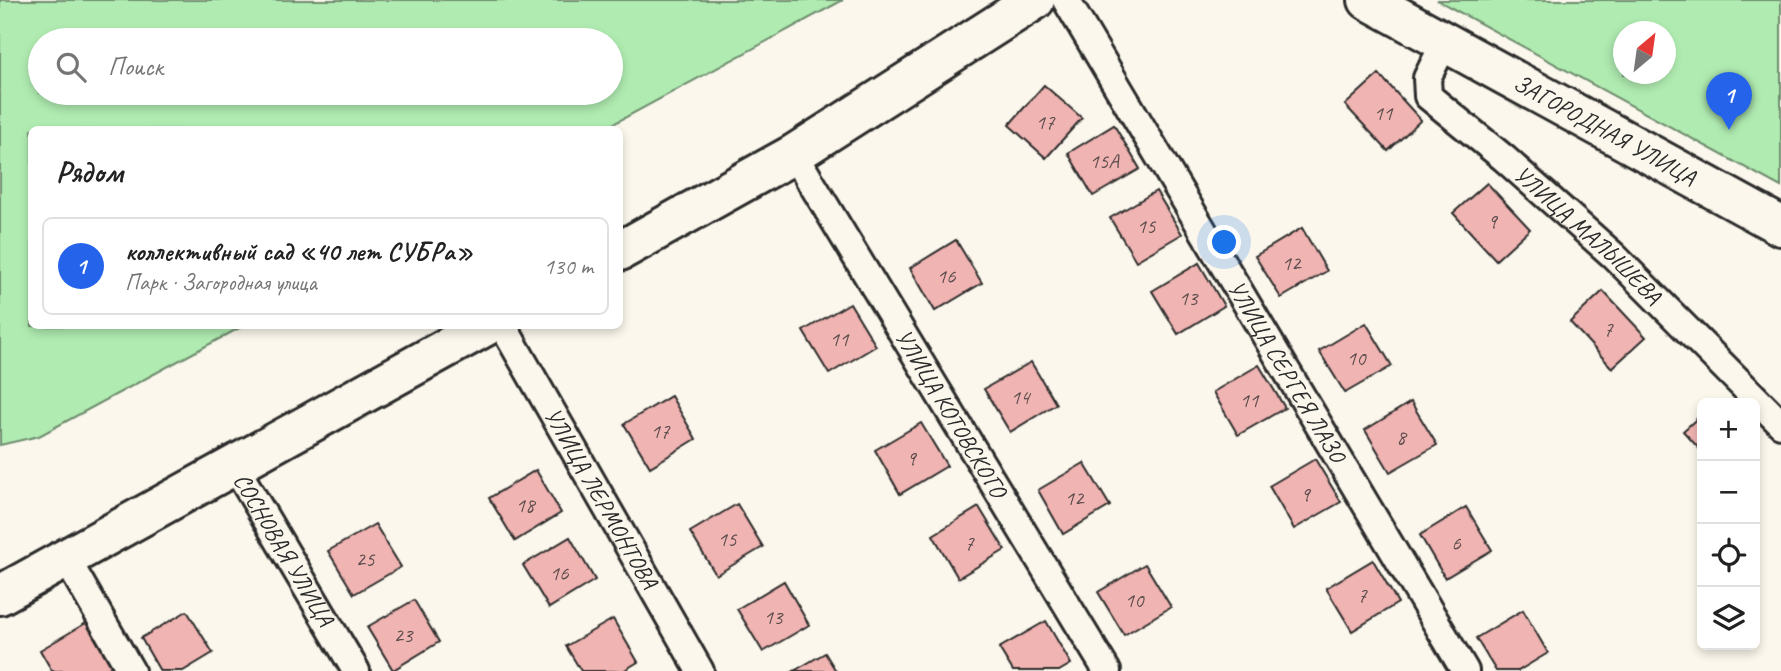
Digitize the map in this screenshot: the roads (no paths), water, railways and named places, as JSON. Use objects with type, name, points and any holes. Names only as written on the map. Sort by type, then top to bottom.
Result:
[{"type":"highway","points":[[623,249],[794,154],[1035,0]]},
{"type":"highway","name":"ЗАГОРОДНАЯ УЛИЦА","points":[[1368,0],[1781,226]]},
{"type":"highway","points":[[0,595],[481,329]]},
{"type":"street","name":"УЛИЦА СЕРГЕЯ ЛАЗО","points":[[1066,0],[1465,671]]},
{"type":"street","name":"УЛИЦА МАЛЫШЕВА","points":[[1436,37],[1427,78],[1428,96],[1505,159],[1614,256],[1781,424]]},
{"type":"street","name":"УЛИЦА КОТОВСКОГО","points":[[794,154],[1107,671]]},
{"type":"street","name":"УЛИЦА ЛЕРМОНТОВА","points":[[505,329],[700,671]]},
{"type":"street","name":"СОСНОВАЯ УЛИЦА","points":[[234,465],[356,671]]},
{"type":"street","points":[[66,558],[131,671]]},
{"type":"place","name":"коллективный сад «40 лет СУБРа»","points":[[1729,130]]}]
